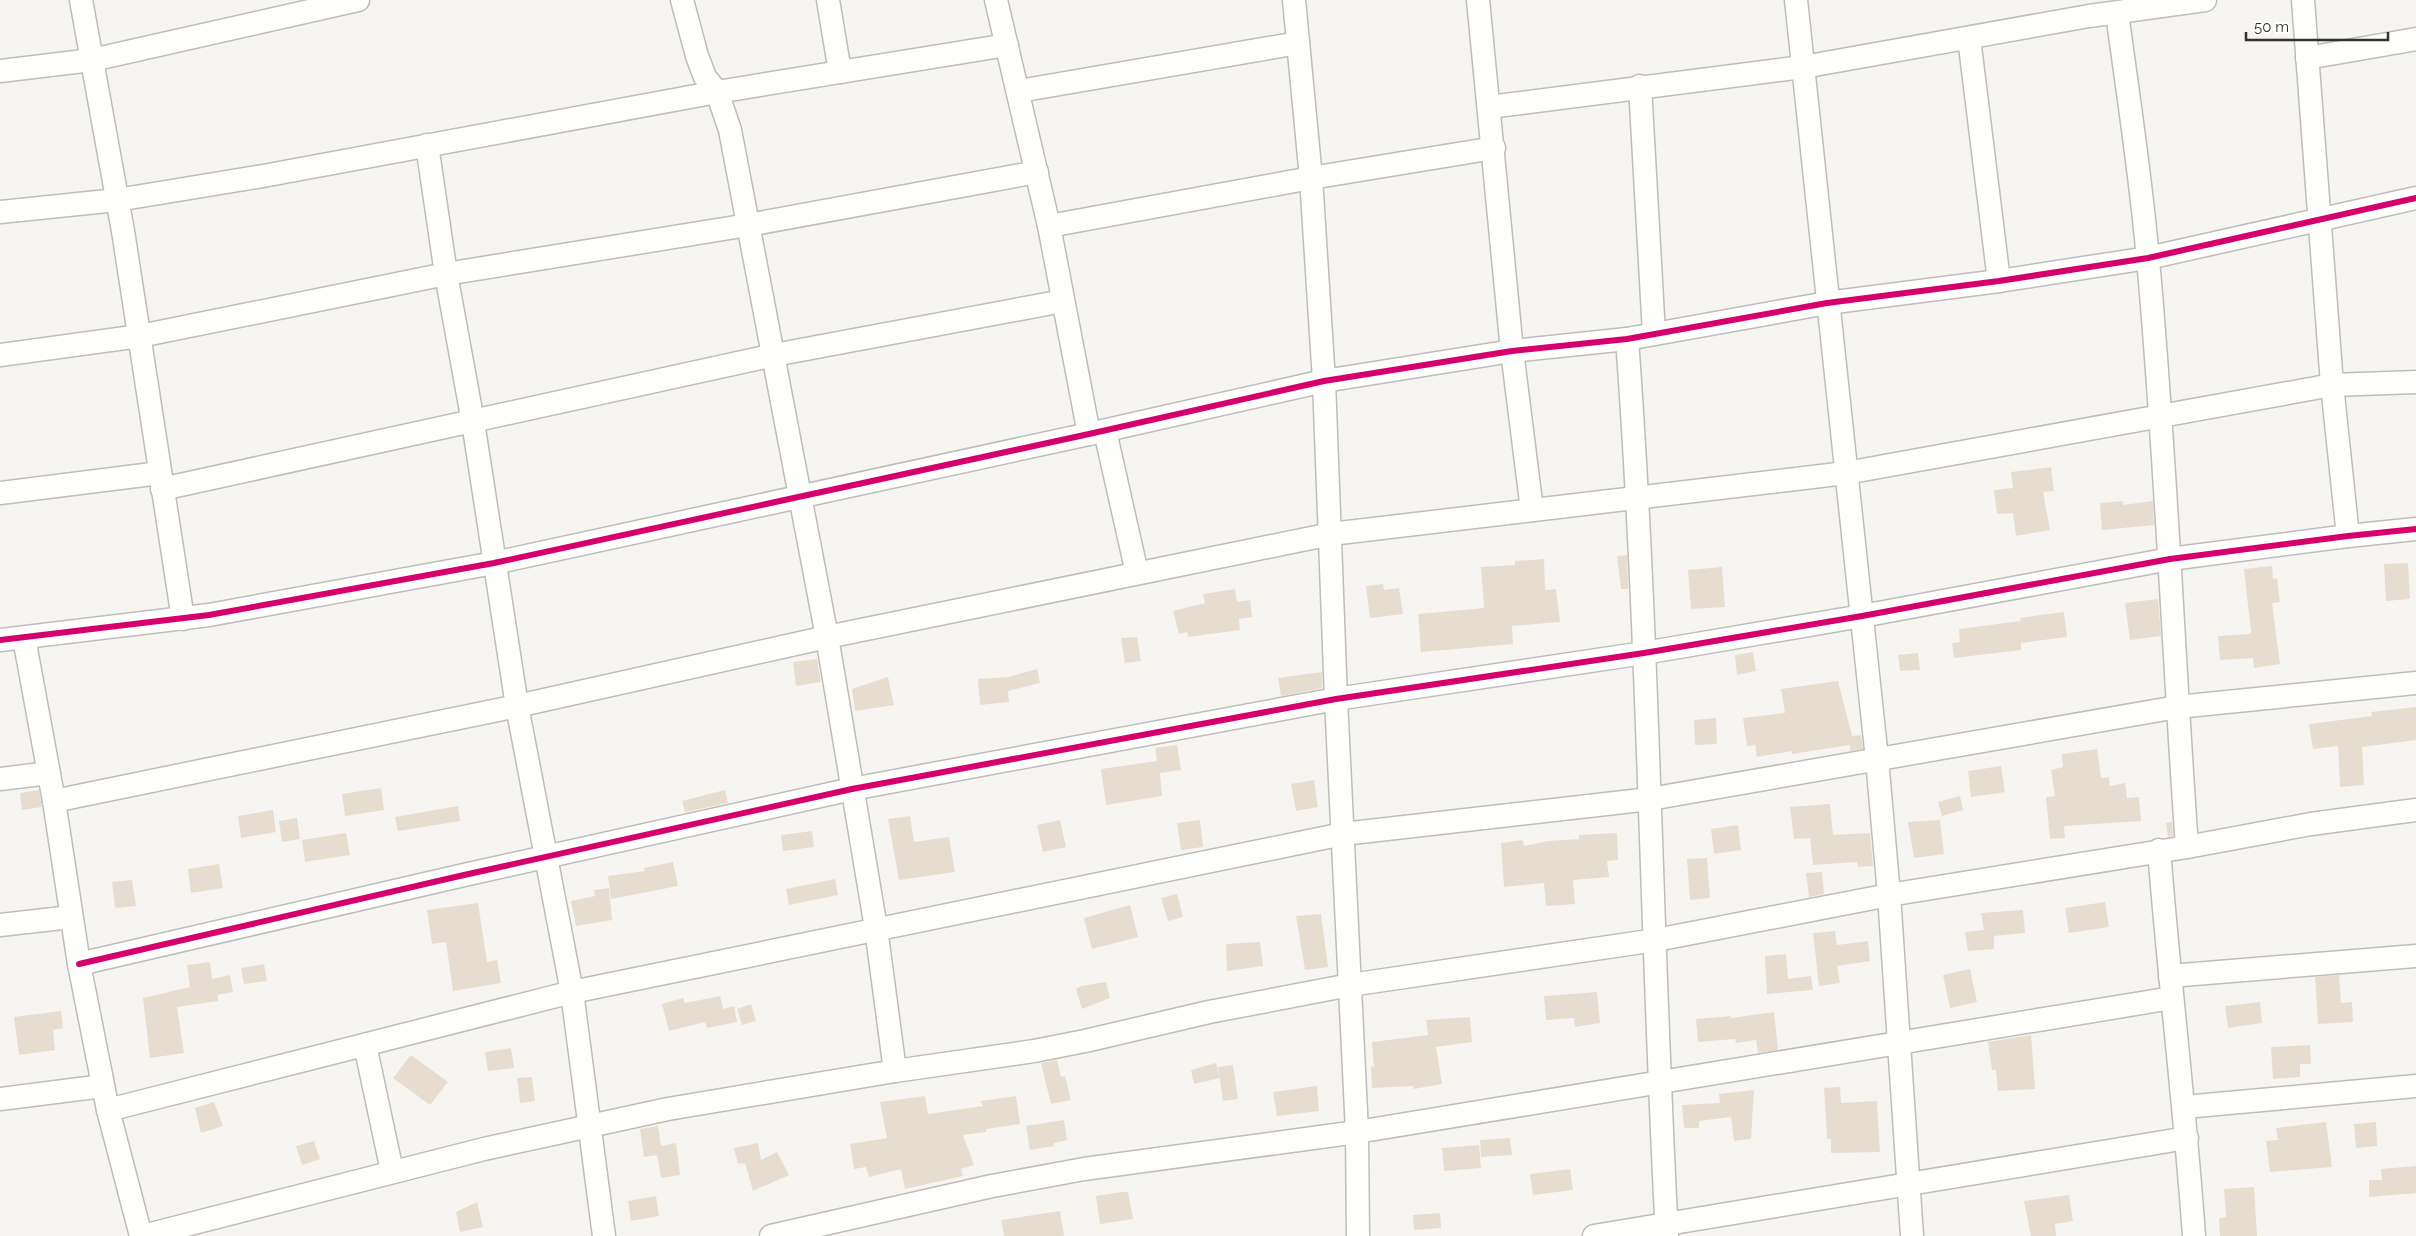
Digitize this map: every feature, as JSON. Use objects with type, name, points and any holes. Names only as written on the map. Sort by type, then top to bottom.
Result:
[{"type":"street","points":[[81,0],[140,336],[183,619]]},
{"type":"street","points":[[0,70],[92,60],[358,0]]},
{"type":"street","points":[[682,0],[697,56],[705,77],[717,92],[730,130],[827,637],[876,928],[895,1071]]},
{"type":"street","points":[[828,0],[840,72]]},
{"type":"street","points":[[996,0],[1019,91],[1064,301],[1097,433],[1137,573]]},
{"type":"street","points":[[1294,0],[1311,178],[1324,381],[1336,699],[1357,1132],[1358,1236]]},
{"type":"street","points":[[1478,0],[1494,148],[1512,351],[1532,510]]},
{"type":"street","points":[[1796,0],[1877,759],[1889,895],[1912,1236]]},
{"type":"street","points":[[1489,108],[1640,86],[1803,66],[1969,38],[2088,8],[2117,13],[2204,0]]},
{"type":"street","points":[[2303,0],[2332,384],[2348,536]]},
{"type":"street","points":[[2117,13],[2148,258],[2170,558],[2177,708],[2187,847]]},
{"type":"street","points":[[1969,38],[1999,281]]},
{"type":"street","points":[[2308,58],[2416,39]]},
{"type":"street","points":[[1019,91],[1298,43]]},
{"type":"street","points":[[0,212],[117,200],[263,176],[717,92],[1007,45]]},
{"type":"street","points":[[1640,86],[1654,334]]},
{"type":"street","points":[[428,146],[446,274],[473,422],[517,706],[572,992],[604,1236]]},
{"type":"street","points":[[1049,226],[1311,178],[1494,148]]},
{"type":"street","points":[[0,355],[140,336],[446,274],[748,225],[1037,172]]},
{"type":"street","points":[[0,640],[183,619],[494,563],[1097,433],[1324,381],[1512,351],[1627,339],[1827,303],[1999,281],[2148,258],[2416,198]]},
{"type":"street","points":[[0,494],[161,481],[473,422],[774,355],[1064,301]]},
{"type":"street","points":[[1627,339],[1638,497],[1656,940],[1659,1083],[1667,1230]]},
{"type":"street","points":[[54,801],[517,706],[827,637],[1331,534],[1846,473],[2332,384],[2416,382]]},
{"type":"street","points":[[79,964],[852,789],[1336,699],[1644,653],[1862,616],[2170,558],[2416,529]]},
{"type":"street","points":[[24,638],[54,801],[79,964],[103,1086],[142,1236],[392,1171],[589,1125],[668,1109],[895,1071],[1086,1042],[1209,1012],[1350,985],[1656,940],[1889,895],[2187,847],[2311,824],[2416,810]]},
{"type":"street","points":[[108,1110],[572,992],[876,928],[1343,834],[1650,799],[2177,708],[2416,683]]},
{"type":"street","points":[[0,779],[49,773]]},
{"type":"street","points":[[2159,850],[2187,1138],[2194,1236]]},
{"type":"street","points":[[0,925],[71,917]]},
{"type":"street","points":[[771,1236],[992,1186],[1084,1169],[1357,1132],[1899,1044],[2171,987],[2416,956]]},
{"type":"street","points":[[365,1045],[392,1171]]},
{"type":"street","points":[[0,1099],[103,1086]]},
{"type":"street","points":[[2184,1107],[2416,1086]]},
{"type":"street","points":[[1594,1236],[1667,1230],[1908,1184],[2187,1138]]},
{"type":"building","points":[[2051,467],[2054,491],[2043,492],[2050,530],[2016,536],[2013,513],[1997,514],[1994,490],[2013,488],[2011,472]]},
{"type":"building","points":[[2123,501],[2123,505],[2153,501],[2154,525],[2102,530],[2100,503]]},
{"type":"building","points":[[1627,555],[1628,589],[1621,589],[1617,556]]},
{"type":"building","points":[[1544,559],[1545,590],[1556,589],[1560,622],[1512,626],[1513,644],[1421,652],[1418,614],[1484,608],[1481,567],[1515,565],[1515,561]]},
{"type":"building","points":[[2408,563],[2410,599],[2386,601],[2384,564]]},
{"type":"building","points":[[2272,566],[2273,579],[2277,578],[2280,602],[2272,603],[2280,664],[2254,668],[2253,658],[2220,660],[2218,636],[2249,634],[2251,632],[2244,569]]},
{"type":"building","points":[[1722,567],[1725,607],[1691,609],[1688,570]]},
{"type":"building","points":[[1383,584],[1384,590],[1399,588],[1403,614],[1370,618],[1366,586]]},
{"type":"building","points":[[1235,589],[1237,602],[1250,600],[1252,617],[1239,619],[1240,630],[1188,637],[1187,632],[1179,634],[1173,611],[1205,603],[1203,594]]},
{"type":"building","points":[[2158,599],[2161,636],[2130,640],[2125,603]]},
{"type":"building","points":[[2064,612],[2067,637],[2021,643],[2021,650],[1954,658],[1952,643],[1960,642],[1959,629],[2021,621],[2020,618]]},
{"type":"building","points":[[1137,637],[1141,661],[1125,663],[1121,638]]},
{"type":"building","points":[[1753,652],[1756,671],[1737,675],[1735,655]]},
{"type":"building","points":[[1918,653],[1920,670],[1900,671],[1898,655]]},
{"type":"building","points":[[817,659],[821,682],[796,686],[793,662]]},
{"type":"building","points":[[1037,669],[1040,683],[1008,691],[1009,702],[980,705],[978,679],[1008,677]]},
{"type":"building","points":[[1322,672],[1322,688],[1281,696],[1278,678]]},
{"type":"building","points":[[888,677],[894,705],[855,711],[852,689]]},
{"type":"building","points":[[1838,681],[1852,736],[1861,735],[1863,749],[1850,751],[1850,745],[1792,754],[1792,751],[1757,757],[1755,745],[1747,746],[1743,718],[1785,713],[1781,689]]},
{"type":"building","points":[[2416,707],[2416,740],[2362,747],[2364,785],[2340,787],[2338,746],[2313,749],[2309,724],[2372,716],[2371,712]]},
{"type":"building","points":[[1716,718],[1717,744],[1695,745],[1694,720]]},
{"type":"building","points":[[1177,745],[1181,770],[1160,773],[1162,796],[1106,805],[1101,769],[1157,761],[1155,748]]},
{"type":"building","points":[[2097,749],[2101,778],[2109,777],[2110,786],[2125,783],[2127,798],[2139,797],[2141,821],[2064,826],[2065,838],[2050,839],[2046,797],[2055,796],[2051,770],[2063,767],[2062,754]]},
{"type":"building","points":[[2001,766],[2005,792],[1971,797],[1968,771]]},
{"type":"building","points":[[1314,780],[1318,807],[1296,811],[1291,784]]},
{"type":"building","points":[[381,788],[384,810],[345,816],[342,794]]},
{"type":"building","points":[[39,790],[42,807],[22,810],[20,793]]},
{"type":"building","points":[[725,790],[728,803],[685,812],[682,801]]},
{"type":"building","points":[[1960,796],[1963,810],[1942,816],[1938,802]]},
{"type":"building","points":[[1830,804],[1833,835],[1870,833],[1873,866],[1858,867],[1857,862],[1813,865],[1810,838],[1794,839],[1790,807]]},
{"type":"building","points":[[458,806],[460,821],[398,831],[395,817]]},
{"type":"building","points":[[273,810],[276,832],[241,838],[238,816]]},
{"type":"building","points":[[910,816],[914,842],[949,837],[955,872],[899,880],[888,819]]},
{"type":"building","points":[[297,818],[300,839],[282,842],[279,821]]},
{"type":"building","points":[[1060,820],[1066,847],[1043,852],[1037,825]]},
{"type":"building","points":[[1200,820],[1203,847],[1181,850],[1177,823]]},
{"type":"building","points":[[1940,820],[1944,854],[1914,858],[1908,822]]},
{"type":"building","points":[[2172,822],[2173,836],[2168,837],[2166,823]]},
{"type":"building","points":[[1738,825],[1741,850],[1714,854],[1711,829]]},
{"type":"building","points":[[812,831],[814,847],[783,851],[781,835]]},
{"type":"building","points":[[346,833],[350,855],[305,862],[302,840]]},
{"type":"building","points":[[1617,833],[1618,860],[1607,861],[1609,877],[1573,880],[1575,904],[1546,906],[1544,883],[1504,887],[1501,843],[1523,840],[1524,846],[1548,841],[1579,839],[1579,835]]},
{"type":"building","points":[[1707,858],[1710,898],[1690,900],[1687,859]]},
{"type":"building","points":[[673,862],[678,886],[611,899],[608,876],[645,871],[644,868]]},
{"type":"building","points":[[219,864],[223,888],[191,893],[188,869]]},
{"type":"building","points":[[1822,872],[1824,894],[1809,897],[1806,873]]},
{"type":"building","points":[[835,879],[838,895],[789,905],[786,889]]},
{"type":"building","points":[[132,880],[136,906],[115,908],[112,882]]},
{"type":"building","points":[[609,888],[612,920],[576,926],[571,901],[595,896],[594,890]]},
{"type":"building","points":[[1177,894],[1183,917],[1168,921],[1161,898]]},
{"type":"building","points":[[2105,902],[2109,927],[2069,933],[2065,908]]},
{"type":"building","points":[[478,903],[487,962],[497,960],[501,983],[453,991],[446,942],[432,944],[427,910]]},
{"type":"building","points":[[1130,905],[1138,937],[1092,949],[1084,918]]},
{"type":"building","points":[[2023,910],[2025,933],[1994,936],[1994,949],[1968,951],[1965,932],[1984,930],[1981,913]]},
{"type":"building","points":[[1321,914],[1328,967],[1305,970],[1296,916]]},
{"type":"building","points":[[1835,931],[1837,945],[1868,941],[1870,961],[1837,966],[1840,983],[1819,986],[1813,933]]},
{"type":"building","points":[[1260,942],[1263,966],[1227,971],[1226,944]]},
{"type":"building","points":[[1786,954],[1788,979],[1811,976],[1813,990],[1767,994],[1765,956]]},
{"type":"building","points":[[210,962],[212,979],[230,975],[233,992],[218,995],[218,1001],[177,1007],[184,1053],[150,1058],[143,998],[190,987],[187,965]]},
{"type":"building","points":[[264,964],[267,981],[244,984],[241,968]]},
{"type":"building","points":[[1970,969],[1977,1002],[1950,1008],[1943,975]]},
{"type":"building","points":[[2339,975],[2341,1003],[2352,1002],[2353,1022],[2318,1024],[2315,977]]},
{"type":"building","points":[[1106,982],[1110,998],[1082,1009],[1076,989],[1081,986]]},
{"type":"building","points":[[1597,992],[1600,1023],[1575,1027],[1574,1018],[1546,1020],[1544,996]]},
{"type":"building","points":[[720,996],[723,1009],[734,1006],[737,1022],[707,1028],[705,1022],[669,1031],[662,1004],[683,998],[685,1003]]},
{"type":"building","points":[[2260,1002],[2262,1023],[2228,1028],[2225,1006]]},
{"type":"building","points":[[751,1004],[756,1021],[742,1025],[737,1009]]},
{"type":"building","points":[[61,1011],[63,1028],[53,1030],[55,1050],[19,1055],[14,1017]]},
{"type":"building","points":[[1774,1012],[1778,1050],[1758,1053],[1756,1040],[1736,1043],[1735,1039],[1698,1042],[1696,1019],[1731,1016],[1731,1018]]},
{"type":"building","points":[[1470,1017],[1472,1042],[1436,1047],[1442,1084],[1414,1089],[1413,1086],[1372,1088],[1371,1067],[1374,1066],[1372,1042],[1428,1035],[1426,1020]]},
{"type":"building","points":[[2031,1035],[2035,1089],[1998,1091],[1996,1070],[1992,1070],[1988,1042]]},
{"type":"building","points":[[2310,1045],[2311,1064],[2300,1064],[2300,1077],[2273,1079],[2271,1047]]},
{"type":"building","points":[[511,1048],[514,1068],[488,1071],[485,1052]]},
{"type":"building","points":[[411,1055],[448,1082],[430,1105],[393,1078]]},
{"type":"building","points":[[1057,1060],[1061,1077],[1065,1076],[1071,1100],[1051,1104],[1041,1063]]},
{"type":"building","points":[[1216,1063],[1220,1078],[1194,1084],[1191,1070]]},
{"type":"building","points":[[1233,1065],[1238,1099],[1223,1101],[1218,1067]]},
{"type":"building","points":[[532,1077],[535,1101],[520,1103],[517,1078]]},
{"type":"building","points":[[1317,1086],[1319,1111],[1277,1116],[1273,1092]]},
{"type":"building","points":[[1840,1087],[1841,1103],[1877,1101],[1880,1152],[1831,1153],[1831,1139],[1827,1139],[1824,1088]]},
{"type":"building","points":[[1754,1090],[1751,1139],[1734,1141],[1731,1117],[1699,1121],[1699,1128],[1684,1128],[1682,1105],[1720,1103],[1719,1094]]},
{"type":"building","points":[[925,1096],[928,1114],[983,1106],[981,1101],[1016,1096],[1020,1124],[986,1129],[986,1132],[963,1135],[974,1165],[961,1169],[963,1176],[905,1189],[901,1169],[869,1177],[866,1167],[854,1169],[850,1144],[887,1138],[880,1102]]},
{"type":"building","points":[[214,1102],[223,1126],[201,1133],[195,1108]]},
{"type":"building","points":[[1064,1120],[1067,1140],[1054,1143],[1054,1146],[1030,1150],[1026,1126]]},
{"type":"building","points":[[2326,1122],[2332,1167],[2270,1172],[2266,1141],[2278,1140],[2276,1128]]},
{"type":"building","points":[[2376,1122],[2377,1146],[2356,1148],[2354,1124]]},
{"type":"building","points":[[658,1126],[661,1146],[676,1143],[680,1175],[661,1178],[657,1155],[644,1157],[640,1129]]},
{"type":"building","points":[[1510,1138],[1512,1155],[1481,1157],[1480,1140]]},
{"type":"building","points":[[314,1141],[320,1159],[302,1165],[296,1146]]},
{"type":"building","points":[[758,1143],[761,1160],[777,1152],[789,1175],[753,1191],[745,1163],[738,1164],[734,1148]]},
{"type":"building","points":[[1479,1145],[1481,1168],[1444,1171],[1442,1148]]},
{"type":"building","points":[[2416,1166],[2416,1193],[2369,1197],[2369,1180],[2382,1180],[2381,1169]]},
{"type":"building","points":[[1570,1169],[1573,1190],[1533,1195],[1530,1174]]},
{"type":"building","points":[[2254,1187],[2257,1236],[2220,1236],[2219,1218],[2226,1217],[2224,1189]]},
{"type":"building","points":[[1128,1192],[1133,1219],[1100,1224],[1096,1196]]},
{"type":"building","points":[[2069,1195],[2073,1221],[2055,1224],[2056,1236],[2031,1236],[2024,1201]]},
{"type":"building","points":[[656,1196],[659,1216],[631,1221],[628,1201]]},
{"type":"building","points":[[477,1202],[483,1227],[460,1232],[456,1212]]},
{"type":"building","points":[[1060,1211],[1064,1236],[1004,1236],[1001,1220]]},
{"type":"building","points":[[1440,1213],[1441,1228],[1414,1230],[1413,1215]]},
{"type":"cycle path","points":[[0,640],[209,615],[494,563],[1324,381],[1512,351],[1627,339],[1827,303],[1999,281],[2148,258],[2416,198]]},
{"type":"cycle path","points":[[79,964],[464,875],[852,789],[1336,699],[1644,653],[1862,616],[2170,559],[2416,529]]}]
